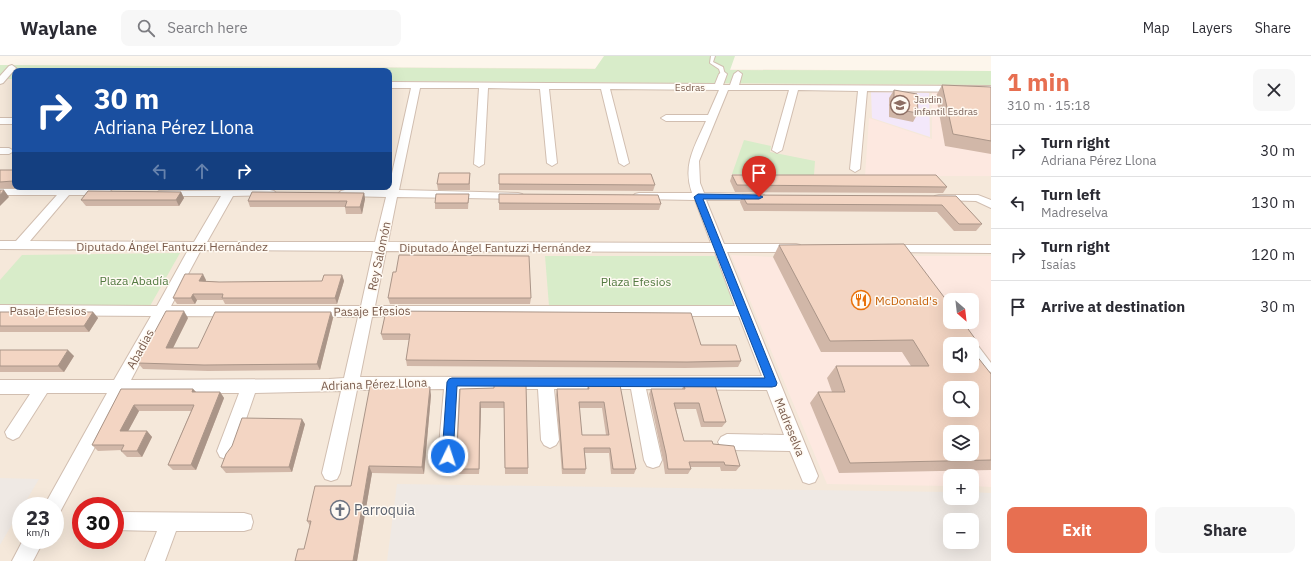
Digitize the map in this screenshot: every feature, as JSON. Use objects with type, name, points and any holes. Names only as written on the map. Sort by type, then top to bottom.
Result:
[{"type":"street","points":[[3,84],[12,68]]},
{"type":"street","name":"Madreselva","points":[[723,74],[726,87]]},
{"type":"street","name":"Madreselva","points":[[738,74],[726,87],[696,156],[693,169],[694,183],[698,197],[809,476]]},
{"type":"street","name":"Esdras","points":[[392,85],[991,89]]},
{"type":"street","name":"Rey Salomón","points":[[331,473],[416,85]]},
{"type":"street","points":[[479,164],[484,86]]},
{"type":"street","points":[[544,86],[552,163]]},
{"type":"street","points":[[606,86],[624,163]]},
{"type":"street","points":[[777,150],[794,88]]},
{"type":"street","points":[[855,169],[863,88]]},
{"type":"street","points":[[666,118],[712,118]]},
{"type":"street","points":[[0,121],[12,121]]},
{"type":"street","points":[[0,192],[120,193]]},
{"type":"street","points":[[19,245],[66,192]]},
{"type":"street","points":[[151,193],[284,193]]},
{"type":"street","name":"Abadias","points":[[58,497],[197,246],[229,193]]},
{"type":"street","points":[[332,193],[526,196]]},
{"type":"street","points":[[628,196],[769,197]]},
{"type":"street","points":[[926,198],[974,198],[991,204]]},
{"type":"street","name":"Diputado Ángel Fantuzzi Hernández","points":[[0,245],[812,248]]},
{"type":"street","points":[[872,249],[905,252],[991,249]]},
{"type":"street","name":"Pasaje Efesios","points":[[0,310],[366,312],[744,311]]},
{"type":"street","name":"Adriana Pérez Llona","points":[[0,387],[329,386],[371,382],[772,383]]},
{"type":"street","points":[[448,456],[452,382]]},
{"type":"street","points":[[545,382],[550,440]]},
{"type":"street","points":[[637,382],[653,460]]},
{"type":"street","points":[[226,452],[249,386]]},
{"type":"street","points":[[13,432],[43,387]]},
{"type":"street","points":[[727,442],[796,442]]},
{"type":"street","points":[[124,521],[244,522]]},
{"type":"street","points":[[155,561],[170,522]]},
{"type":"street","points":[[22,561],[29,549]]},
{"type":"lane","points":[[713,56],[711,62],[721,68],[723,74]]},
{"type":"lane","points":[[961,329],[991,369]]},
{"type":"shaded area","points":[[0,65],[991,71],[991,561],[0,561]]},
{"type":"shaded area","name":"Jardin infantil Esdras","points":[[871,92],[929,93],[930,137],[872,118]]},
{"type":"shaded area","points":[[932,92],[991,92],[991,176],[865,176],[869,118],[932,139]]},
{"type":"shaded area","points":[[731,255],[773,257],[821,352],[943,352],[943,373],[979,373],[979,337],[954,337],[948,329],[979,329],[979,293],[943,293],[943,322],[896,256],[991,256],[991,487],[979,486],[979,469],[943,469],[943,486],[827,484]]},
{"type":"shaded area","points":[[0,478],[39,479],[28,497],[12,497],[12,524],[0,545]]},
{"type":"shaded area","points":[[397,484],[943,492],[943,505],[979,505],[979,492],[991,493],[991,561],[387,561]]},
{"type":"green space","points":[[604,56],[735,56],[730,70],[991,71],[991,85],[392,81],[392,68],[12,68],[12,79],[0,79],[0,65],[595,69]]},
{"type":"green space","points":[[744,140],[771,146],[770,152],[815,161],[814,175],[732,174]]},
{"type":"green space","name":"Plaza Abadía","points":[[180,253],[150,306],[0,305],[0,280],[22,255]]},
{"type":"green space","name":"Plaza Efesios","points":[[545,256],[715,256],[734,305],[549,306]]},
{"type":"building","points":[[942,85],[991,87],[991,141],[953,134]]},
{"type":"building","points":[[894,90],[917,94],[918,113],[894,109]]},
{"type":"building","points":[[0,170],[12,170],[12,181],[0,182]]},
{"type":"building","points":[[439,173],[470,173],[469,184],[437,184]]},
{"type":"building","points":[[499,174],[651,174],[655,185],[499,184]]},
{"type":"building","points":[[732,175],[936,175],[947,187],[737,185]]},
{"type":"building","points":[[88,191],[181,192],[176,200],[81,200]]},
{"type":"building","points":[[252,192],[364,193],[360,207],[345,207],[347,201],[248,201]]},
{"type":"building","points":[[436,194],[469,194],[468,203],[435,203]]},
{"type":"building","points":[[499,194],[658,195],[661,204],[499,203]]},
{"type":"building","points":[[742,195],[956,196],[982,224],[959,224],[942,205],[747,204]]},
{"type":"building","points":[[904,244],[943,296],[943,329],[968,329],[974,337],[943,337],[943,373],[979,373],[979,359],[991,374],[991,460],[979,460],[979,425],[943,425],[944,461],[850,463],[818,392],[845,392],[836,366],[929,366],[913,340],[830,341],[779,245]]},
{"type":"building","points":[[399,255],[529,256],[531,298],[388,298],[393,272],[396,272]]},
{"type":"building","points":[[185,274],[203,274],[199,281],[219,282],[322,281],[324,275],[342,275],[335,298],[222,298],[223,294],[193,294],[191,298],[173,298]]},
{"type":"building","points":[[166,311],[184,311],[166,348],[198,348],[215,312],[331,312],[317,364],[204,365],[138,363]]},
{"type":"building","points":[[386,311],[691,313],[701,345],[736,345],[741,361],[406,360],[410,334],[381,334]]},
{"type":"building","points":[[0,312],[93,312],[84,326],[0,326]]},
{"type":"building","points":[[0,350],[68,350],[58,366],[0,366]]},
{"type":"building","points":[[494,385],[526,385],[528,468],[505,468],[504,402],[480,402],[479,469],[456,469],[460,389],[494,388]]},
{"type":"building","points":[[588,385],[620,385],[636,469],[613,469],[610,448],[584,448],[586,469],[563,469],[557,389],[589,389]],"holes":[[[579,402],[604,402],[609,435],[582,435]]]},
{"type":"building","points":[[684,385],[715,385],[726,422],[704,422],[699,403],[674,403],[684,441],[712,441],[713,444],[734,446],[740,466],[725,465],[724,462],[689,462],[691,469],[668,469],[651,389],[685,389]]},
{"type":"building","points":[[370,386],[430,387],[422,467],[369,466],[353,561],[295,561],[298,549],[304,549],[311,521],[307,521],[315,486],[351,486]]},
{"type":"building","points":[[121,389],[193,389],[192,392],[220,392],[191,465],[168,465],[194,405],[134,405],[120,431],[147,431],[137,451],[121,451],[124,445],[92,445]]},
{"type":"building","points":[[242,418],[302,419],[289,467],[221,467],[226,454],[232,446]]},
{"type":"place","name":"Jardin infantil Esdras","points":[[900,105]]},
{"type":"place","name":"McDonald's","points":[[861,300]]},
{"type":"place","name":"Parroquia","points":[[340,510]]},
{"type":"route","points":[[448,456],[452,382],[772,383],[698,197],[759,197]]}]
